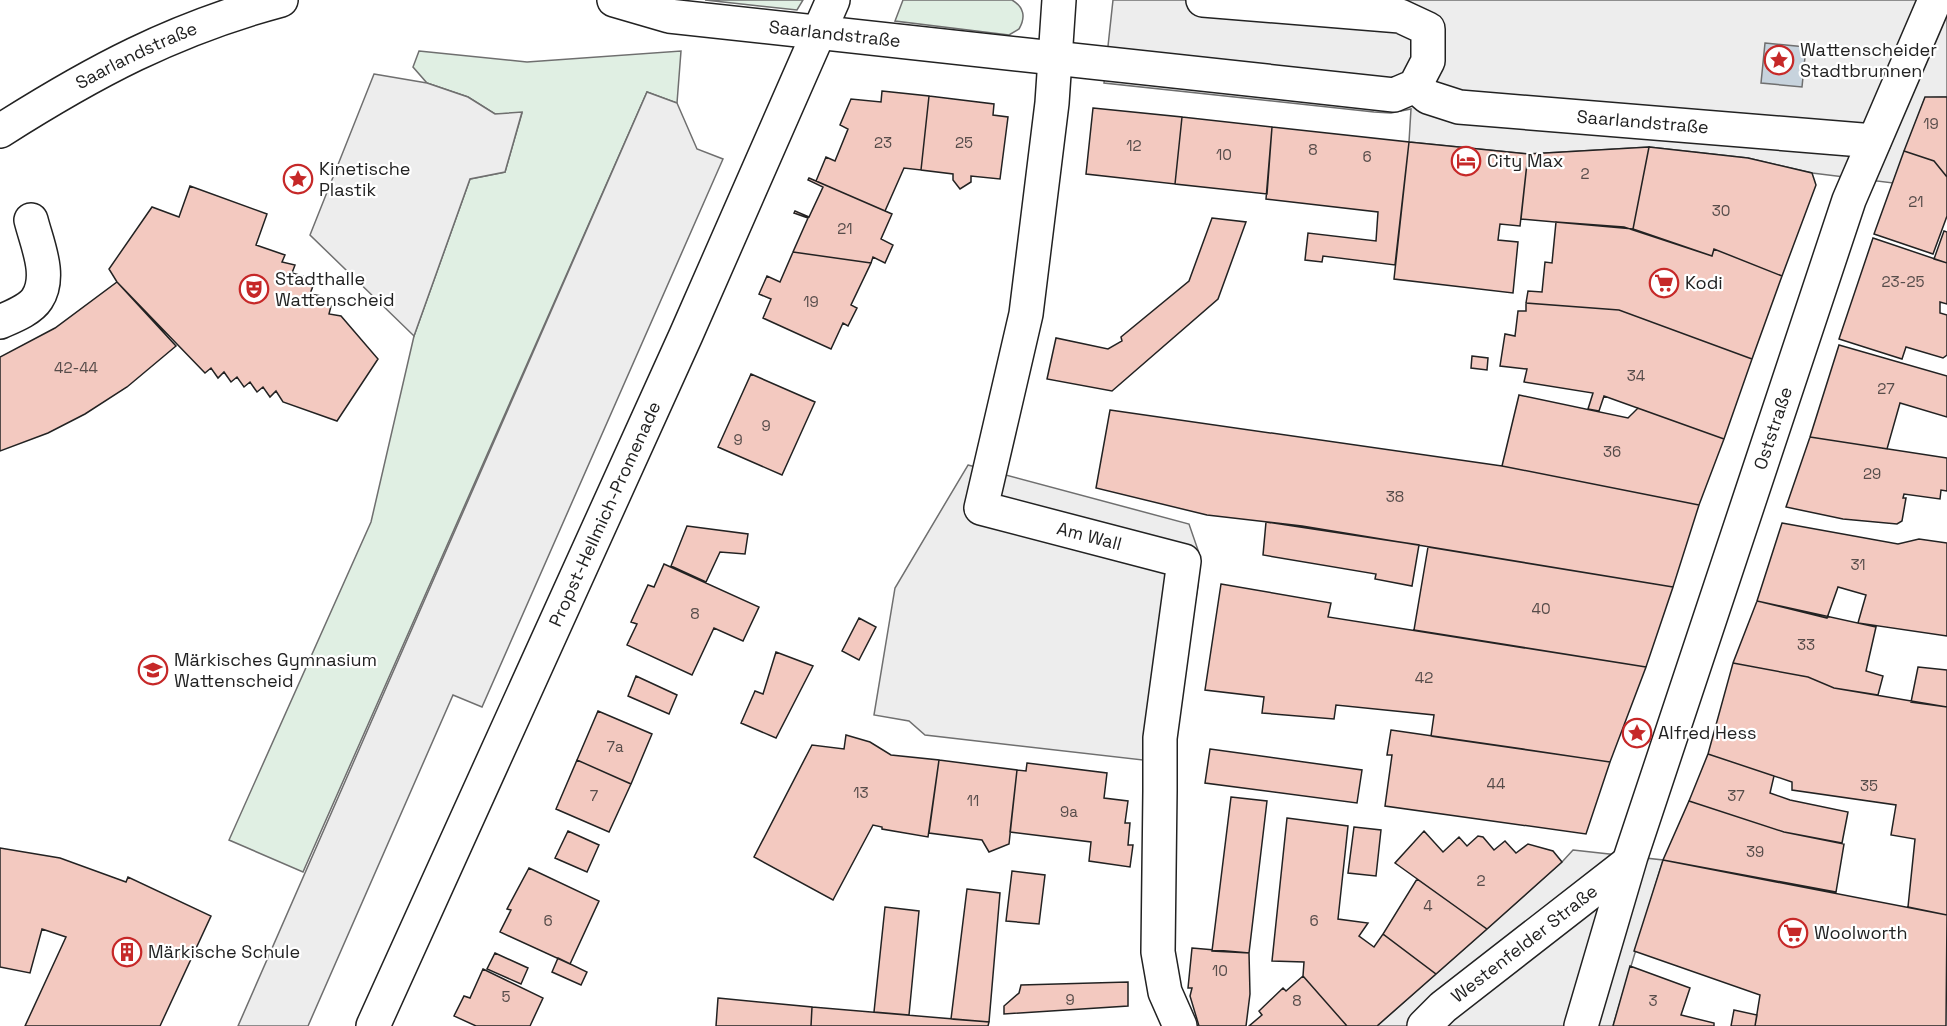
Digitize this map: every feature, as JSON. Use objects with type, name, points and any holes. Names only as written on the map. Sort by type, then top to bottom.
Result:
[{"type":"street","name":"Saarlandstraße","points":[[0,131],[100,70],[181,32],[281,0]]},
{"type":"street","name":"Saarlandstraße","points":[[614,0],[669,16],[1394,95],[1415,86],[1428,97],[1459,107],[1874,141]]},
{"type":"street","name":"Propst-Hellmich-Promenade","points":[[373,1026],[686,335],[833,0]]},
{"type":"street","points":[[1056,57],[1059,0]]},
{"type":"street","points":[[1203,0],[1400,16],[1429,14],[1428,61],[1415,86]]},
{"type":"street","name":"Oststraße","points":[[1581,1026],[1629,863],[1849,200],[1874,141],[1936,14]]},
{"type":"street","name":"Am Wall","points":[[1056,57],[1026,314],[981,508],[1184,561],[1160,738],[1158,952],[1165,992],[1180,1026]]},
{"type":"street","points":[[0,321],[20,313],[37,300],[45,270],[31,220]]},
{"type":"street","name":"Westenfelder Straße","points":[[1424,1026],[1443,1007],[1629,863]]},
{"type":"green space","points":[[705,0],[803,0],[797,10]]},
{"type":"green space","points":[[903,0],[1012,0],[1021,9],[1023,20],[1019,29],[1009,35],[895,21]]},
{"type":"green space","points":[[419,51],[527,62],[681,51],[677,103],[647,92],[303,872],[229,840],[371,522],[414,336],[470,179],[505,172],[522,113],[495,114],[468,97],[427,83],[413,67]]},
{"type":"shaded area","points":[[1113,0],[1947,0],[1947,97],[1925,98],[1893,183],[1812,173],[1748,158],[1649,147],[1528,154],[1409,142],[1411,109],[1391,113],[1374,112],[1104,83]]},
{"type":"shaded area","points":[[1765,43],[1806,47],[1802,87],[1761,83]]},
{"type":"shaded area","name":"Stadthalle Wattenscheid","points":[[374,74],[427,83],[468,97],[495,114],[522,112],[505,172],[470,179],[414,336],[310,235]]},
{"type":"shaded area","points":[[647,92],[677,103],[697,149],[723,159],[482,707],[453,695],[308,1026],[238,1026]]},
{"type":"shaded area","points":[[968,465],[1189,524],[1199,553],[1198,585],[1169,763],[925,735],[909,721],[874,715],[895,588]]},
{"type":"shaded area","points":[[1573,850],[1663,860],[1613,1026],[1377,1026],[1562,862]]},
{"type":"building","points":[[882,91],[929,96],[921,170],[904,168],[885,211],[816,181],[826,157],[835,161],[848,129],[840,125],[851,99],[881,102]]},
{"type":"building","points":[[929,96],[994,104],[993,115],[1008,117],[1000,179],[971,176],[971,182],[960,189],[953,180],[953,174],[921,170]]},
{"type":"building","points":[[1925,97],[1947,97],[1947,177],[1934,161],[1904,151]]},
{"type":"building","points":[[1093,108],[1182,117],[1175,184],[1086,174]]},
{"type":"building","points":[[1182,117],[1272,127],[1267,194],[1175,184]]},
{"type":"building","points":[[1272,127],[1409,142],[1395,265],[1323,256],[1322,262],[1305,260],[1308,233],[1376,241],[1378,212],[1266,199]]},
{"type":"building","points":[[1409,142],[1528,154],[1520,226],[1500,224],[1498,240],[1518,242],[1513,293],[1394,279]]},
{"type":"building","points":[[1649,147],[1633,229],[1521,219],[1528,154]]},
{"type":"building","points":[[1649,147],[1748,158],[1812,173],[1816,185],[1782,276],[1714,249],[1712,256],[1633,229]]},
{"type":"building","points":[[1904,151],[1934,161],[1947,177],[1947,216],[1933,254],[1874,234]]},
{"type":"building","points":[[809,178],[892,214],[881,239],[893,245],[885,263],[873,257],[871,263],[793,252],[808,218],[794,213],[795,211],[809,217],[823,187],[808,180]]},
{"type":"building","points":[[190,186],[267,214],[256,245],[285,255],[282,262],[295,265],[292,273],[303,276],[301,283],[313,286],[310,294],[322,296],[320,304],[331,306],[329,314],[341,316],[378,359],[337,421],[283,402],[276,391],[270,397],[263,387],[257,392],[250,382],[244,387],[237,377],[231,382],[224,372],[218,378],[211,368],[205,373],[117,282],[109,269],[152,207],[179,217]]},
{"type":"building","points":[[1212,218],[1246,222],[1218,299],[1112,391],[1047,379],[1056,338],[1108,349],[1122,341],[1121,337],[1189,281]]},
{"type":"building","points":[[1556,222],[1624,227],[1712,256],[1714,249],[1782,276],[1752,359],[1619,310],[1526,303],[1528,291],[1542,292],[1545,262],[1552,263]]},
{"type":"building","points":[[1944,231],[1947,232],[1947,263],[1934,259]]},
{"type":"building","points":[[1873,238],[1947,263],[1947,304],[1940,302],[1940,313],[1947,315],[1947,355],[1943,358],[1906,347],[1902,359],[1839,339]]},
{"type":"building","points":[[793,252],[871,263],[851,305],[857,308],[848,326],[843,323],[831,349],[763,318],[771,299],[759,294],[767,276],[780,282]]},
{"type":"building","points":[[117,282],[176,346],[127,387],[85,414],[48,433],[0,451],[0,357],[55,328]]},
{"type":"building","points":[[1526,303],[1619,310],[1752,359],[1724,439],[1604,396],[1599,411],[1588,409],[1593,393],[1524,382],[1527,369],[1500,366],[1505,334],[1515,336],[1518,311],[1526,311]]},
{"type":"building","points":[[1839,345],[1947,376],[1947,417],[1900,403],[1887,449],[1810,437]]},
{"type":"building","points":[[1472,356],[1488,358],[1487,370],[1471,368]]},
{"type":"building","points":[[751,374],[815,402],[782,475],[718,447]]},
{"type":"building","points":[[1519,395],[1628,418],[1638,408],[1724,439],[1699,505],[1502,466]]},
{"type":"building","points":[[1110,410],[1502,466],[1699,505],[1673,587],[1302,526],[1207,515],[1096,488]]},
{"type":"building","points":[[1810,437],[1947,458],[1947,491],[1941,490],[1940,499],[1904,494],[1903,498],[1906,498],[1902,521],[1897,524],[1843,519],[1786,507]]},
{"type":"building","points":[[1266,522],[1419,545],[1412,586],[1375,579],[1376,574],[1263,555]]},
{"type":"building","points":[[1782,523],[1898,544],[1919,539],[1947,543],[1947,636],[1858,623],[1866,595],[1838,587],[1827,618],[1757,601]]},
{"type":"building","points":[[687,526],[748,534],[745,554],[720,552],[706,582],[671,566]]},
{"type":"building","points":[[1428,547],[1673,587],[1646,667],[1414,630]]},
{"type":"building","points":[[664,564],[759,607],[743,641],[714,628],[692,675],[627,645],[637,624],[631,622],[648,585],[654,587]]},
{"type":"building","points":[[1221,584],[1331,603],[1328,617],[1646,667],[1610,762],[1431,736],[1434,715],[1336,705],[1334,719],[1262,713],[1264,697],[1205,690]]},
{"type":"building","points":[[1757,601],[1876,627],[1866,671],[1883,676],[1878,695],[1834,688],[1808,677],[1733,663]]},
{"type":"building","points":[[859,618],[876,627],[859,660],[842,651]]},
{"type":"building","points":[[776,652],[813,666],[776,738],[741,723],[755,691],[763,694]]},
{"type":"building","points":[[1733,663],[1808,677],[1834,688],[1947,707],[1947,915],[1908,907],[1915,839],[1891,835],[1896,805],[1792,790],[1792,782],[1708,754]]},
{"type":"building","points":[[1918,667],[1947,670],[1947,707],[1911,702]]},
{"type":"building","points":[[636,676],[677,695],[669,714],[628,696]]},
{"type":"building","points":[[598,711],[652,734],[631,784],[577,760]]},
{"type":"building","points":[[1391,730],[1610,762],[1586,834],[1385,806],[1392,755],[1387,755]]},
{"type":"building","points":[[846,735],[870,742],[891,755],[939,760],[928,837],[882,829],[882,827],[873,825],[833,900],[754,857],[812,745],[844,749]]},
{"type":"building","points":[[1210,749],[1362,770],[1357,803],[1205,783]]},
{"type":"building","points":[[1708,754],[1774,776],[1770,793],[1790,800],[1848,812],[1842,843],[1784,832],[1689,801]]},
{"type":"building","points":[[577,760],[631,784],[609,832],[556,809]]},
{"type":"building","points":[[939,760],[1017,770],[1009,844],[989,852],[982,840],[929,833]]},
{"type":"building","points":[[1027,763],[1107,773],[1104,798],[1128,801],[1125,823],[1130,823],[1128,845],[1133,845],[1130,867],[1089,861],[1091,842],[1010,832],[1017,770],[1026,771]]},
{"type":"building","points":[[1231,797],[1267,801],[1249,953],[1212,951]]},
{"type":"building","points":[[1689,801],[1784,832],[1844,844],[1836,892],[1663,860]]},
{"type":"building","points":[[1287,818],[1348,826],[1338,919],[1368,923],[1359,936],[1374,947],[1383,934],[1436,974],[1377,1026],[1347,1026],[1303,976],[1304,962],[1272,961]]},
{"type":"building","points":[[1354,827],[1381,830],[1376,876],[1348,873]]},
{"type":"building","points":[[568,831],[599,845],[587,872],[555,858]]},
{"type":"building","points":[[1424,831],[1443,852],[1459,837],[1467,846],[1478,836],[1483,837],[1494,850],[1505,841],[1516,853],[1528,844],[1553,851],[1562,862],[1487,929],[1395,863]]},
{"type":"building","name":"Märkische Schule","points":[[0,848],[60,858],[126,882],[128,877],[211,916],[160,1026],[25,1026],[66,937],[42,929],[30,973],[0,967]]},
{"type":"building","name":"Woolworth","points":[[1663,860],[1947,915],[1946,1026],[1755,1026],[1760,995],[1634,951]]},
{"type":"building","points":[[529,868],[599,901],[570,964],[500,932],[511,910],[507,909]]},
{"type":"building","points":[[1012,871],[1045,875],[1039,924],[1006,921]]},
{"type":"building","points":[[1417,879],[1487,929],[1436,974],[1383,934]]},
{"type":"building","points":[[967,889],[1000,893],[989,1022],[951,1019]]},
{"type":"building","points":[[885,907],[919,911],[909,1015],[874,1012]]},
{"type":"building","points":[[1192,948],[1249,953],[1250,994],[1246,1026],[1199,1026],[1190,996],[1192,988],[1188,988]]},
{"type":"building","points":[[495,953],[528,968],[521,984],[487,969]]},
{"type":"building","points":[[558,958],[587,972],[581,985],[552,972]]},
{"type":"building","points":[[1630,966],[1690,988],[1681,1015],[1714,1023],[1714,1026],[1613,1026]]},
{"type":"building","points":[[483,969],[543,998],[530,1026],[476,1026],[454,1016],[464,996],[470,998]]},
{"type":"building","points":[[1303,976],[1347,1026],[1249,1026],[1262,1015],[1259,1011],[1283,988],[1286,991]]},
{"type":"building","points":[[1128,982],[1128,1006],[1004,1014],[1004,1006],[1019,993],[1021,985]]},
{"type":"building","points":[[718,998],[812,1007],[811,1026],[716,1026]]},
{"type":"building","points":[[812,1007],[989,1022],[988,1026],[811,1026]]},
{"type":"building","points":[[1734,1010],[1757,1015],[1755,1026],[1731,1026]]},
{"type":"place","name":"Wattenscheider Stadtbrunnen","points":[[1779,60]]},
{"type":"place","name":"City Max","points":[[1466,161]]},
{"type":"place","name":"Kinetische Plastik","points":[[298,179]]},
{"type":"place","name":"Kodi","points":[[1664,283]]},
{"type":"place","name":"Stadthalle Wattenscheid","points":[[254,289]]},
{"type":"place","name":"Märkisches Gymnasium Wattenscheid","points":[[153,670]]},
{"type":"place","name":"Alfred Hess","points":[[1637,733]]},
{"type":"place","name":"Woolworth","points":[[1793,933]]},
{"type":"place","name":"Märkische Schule","points":[[127,952]]}]
